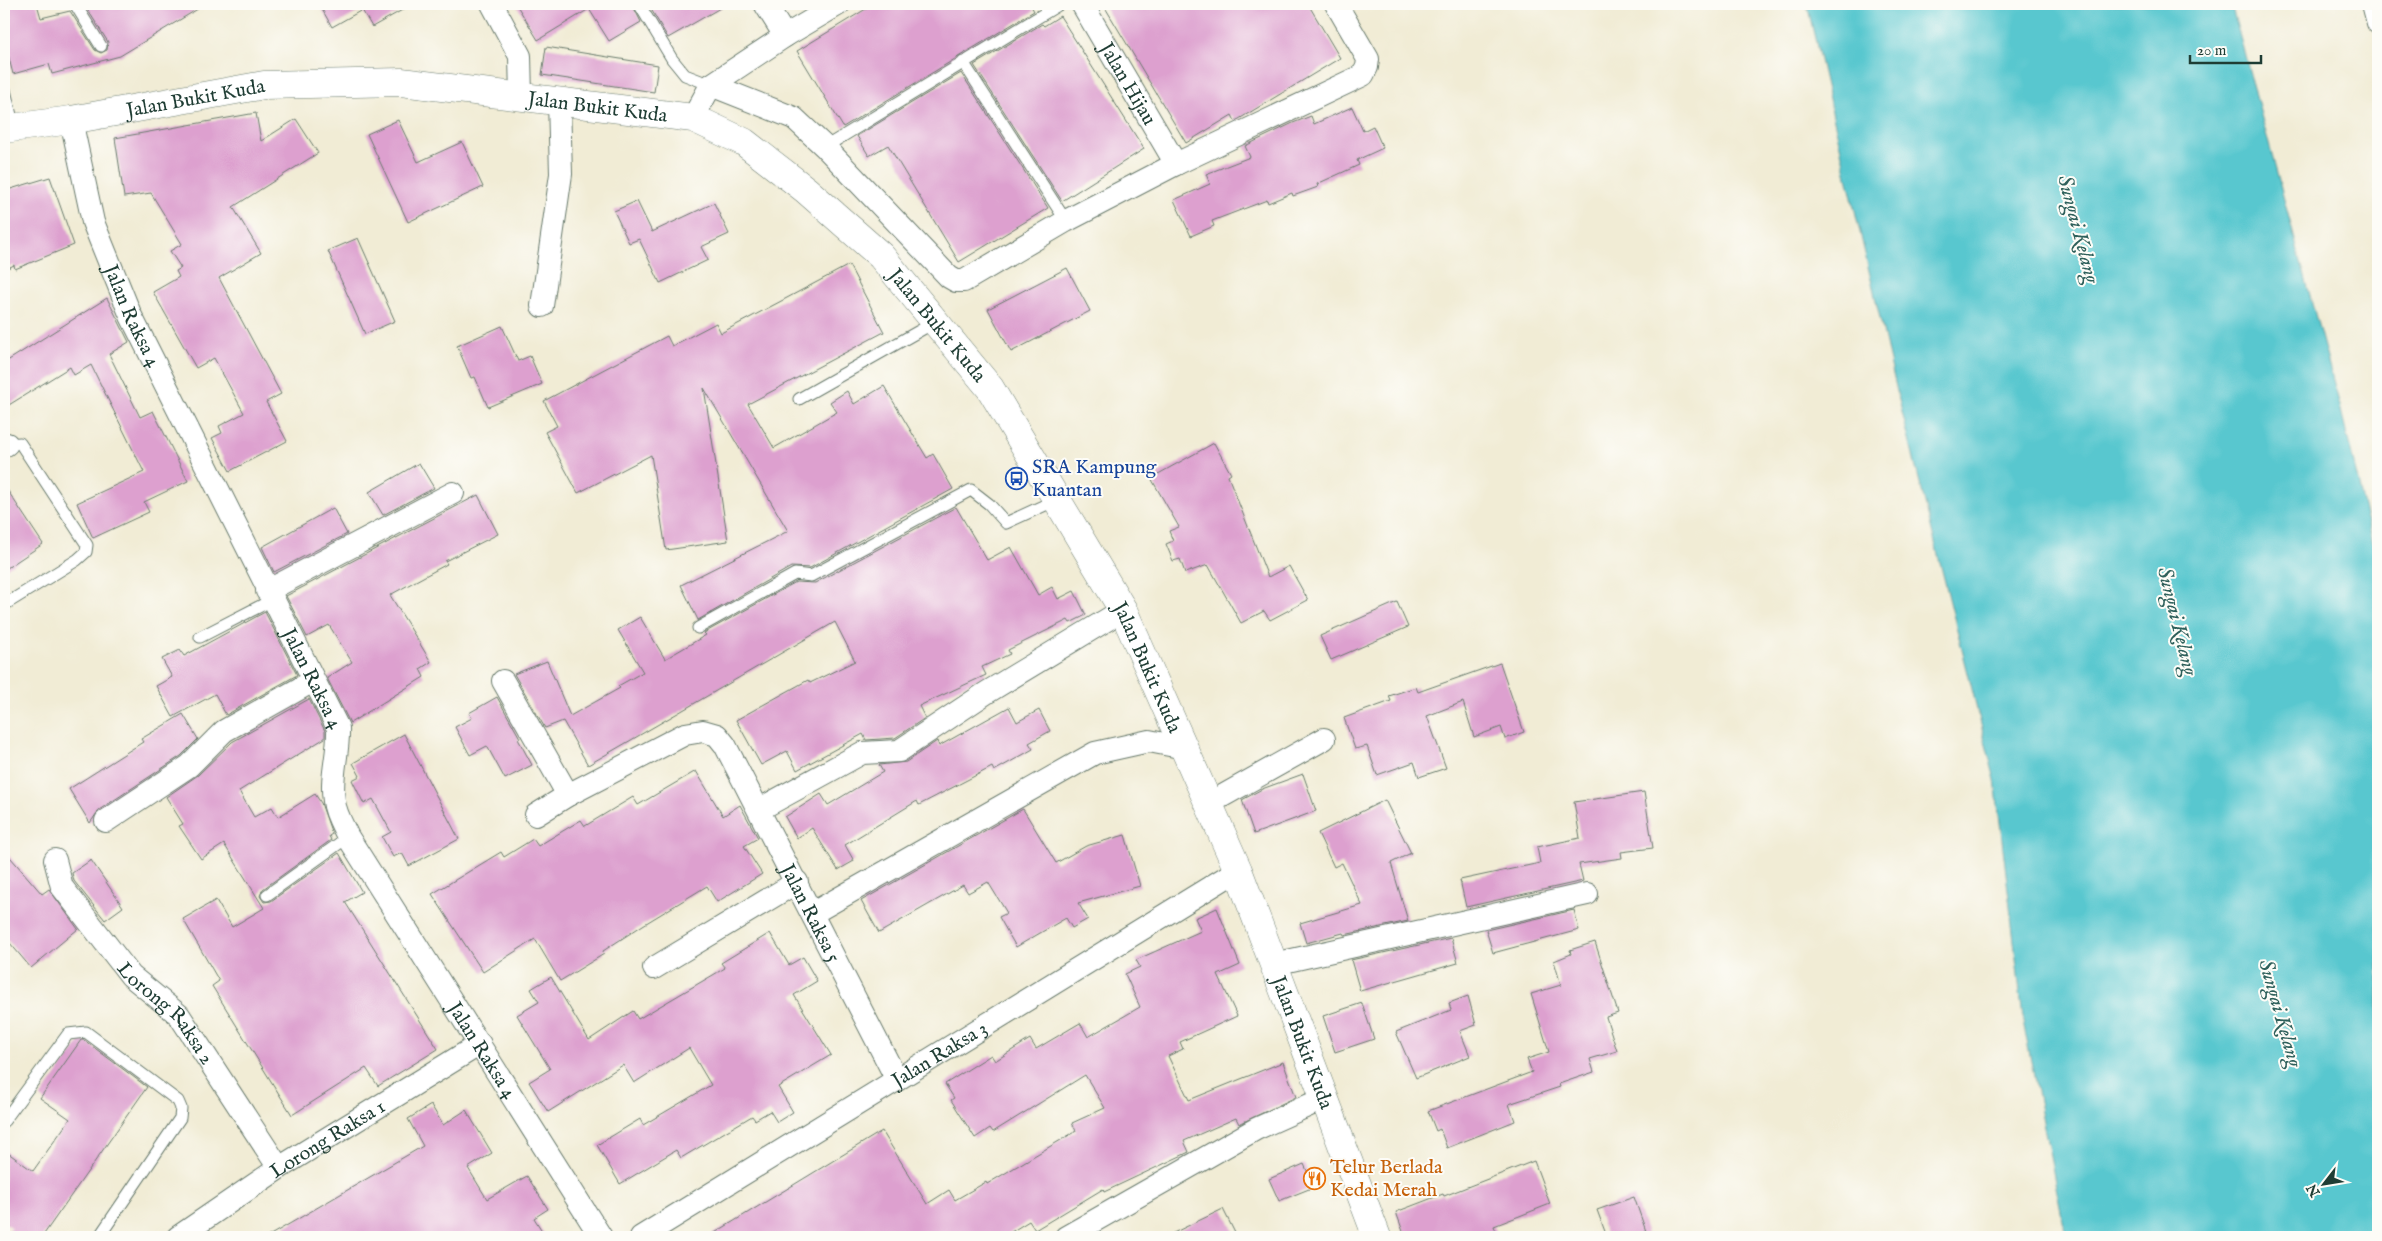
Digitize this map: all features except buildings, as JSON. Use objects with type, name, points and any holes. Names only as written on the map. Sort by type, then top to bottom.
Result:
[{"type":"street","points":[[492,4],[520,56],[521,96]]},
{"type":"street","points":[[765,4],[785,36]]},
{"type":"street","points":[[693,118],[711,85],[785,36],[813,10],[839,4]]},
{"type":"street","name":"Jalan Hijau","points":[[1082,4],[1176,164]]},
{"type":"street","points":[[711,85],[794,118],[825,147],[949,277],[956,282],[964,281],[1066,221],[1176,164],[1363,75],[1368,67],[1368,59],[1336,4]]},
{"type":"street","points":[[2373,4],[2378,23]]},
{"type":"street","name":"Jalan Bukit Kuda","points":[[9,128],[71,120],[264,85],[401,82],[693,118],[744,142],[806,190],[881,256],[990,388],[1123,610],[1238,870],[1323,1099],[1377,1237]]},
{"type":"street","points":[[542,306],[561,174],[559,101]]},
{"type":"street","name":"Jalan Raksa 4","points":[[71,120],[93,222],[131,316],[338,728],[339,749],[333,768],[334,803],[348,838],[601,1237]]},
{"type":"street","points":[[270,595],[454,493]]},
{"type":"street","points":[[760,809],[862,753],[899,751],[986,693],[1123,610]]},
{"type":"street","points":[[106,821],[189,766],[224,731],[313,681]]},
{"type":"street","points":[[503,681],[568,795],[536,814]]},
{"type":"street","name":"Jalan Raksa 5","points":[[568,795],[685,734],[703,731],[716,735],[725,745],[760,809],[897,1080]]},
{"type":"street","points":[[1210,803],[1324,739]]},
{"type":"street","points":[[813,913],[1095,752],[1149,741],[1185,748]]},
{"type":"street","name":"Lorong Raksa 2","points":[[55,860],[62,887],[131,976],[179,1015],[279,1168]]},
{"type":"street","name":"Jalan Raksa 3","points":[[641,1237],[1238,870]]},
{"type":"street","points":[[654,968],[797,882]]},
{"type":"street","points":[[1274,964],[1587,894]]},
{"type":"street","name":"Lorong Raksa 1","points":[[178,1237],[279,1168],[480,1044]]},
{"type":"street","points":[[1066,1237],[1256,1129],[1323,1099]]},
{"type":"lane","points":[[75,4],[101,46]]},
{"type":"lane","points":[[639,4],[672,59],[685,75],[711,85]]},
{"type":"lane","points":[[825,147],[1060,4]]},
{"type":"lane","points":[[963,62],[1066,221]]},
{"type":"lane","points":[[4,86],[9,128]]},
{"type":"lane","points":[[799,399],[936,321]]},
{"type":"lane","points":[[4,606],[77,560],[86,552],[87,545],[20,443],[5,445]]},
{"type":"lane","points":[[698,628],[795,574],[811,576],[972,490],[989,504],[1006,523],[1058,499]]},
{"type":"lane","points":[[200,637],[270,595]]},
{"type":"lane","points":[[267,895],[348,838]]},
{"type":"lane","points":[[4,1121],[68,1034],[86,1032],[178,1101],[181,1108],[180,1118],[99,1237]]},
{"type":"water","name":"Sungai Kelang","points":[[1807,4],[2231,4],[2340,406],[2378,565],[2378,1237],[2066,1237],[2024,1026],[1995,780],[1899,400]]},
{"type":"place","name":"SRA Kampung Kuantan","points":[[1016,478]]},
{"type":"place","name":"Telur Berlada Kedai Merah","points":[[1314,1178]]}]
